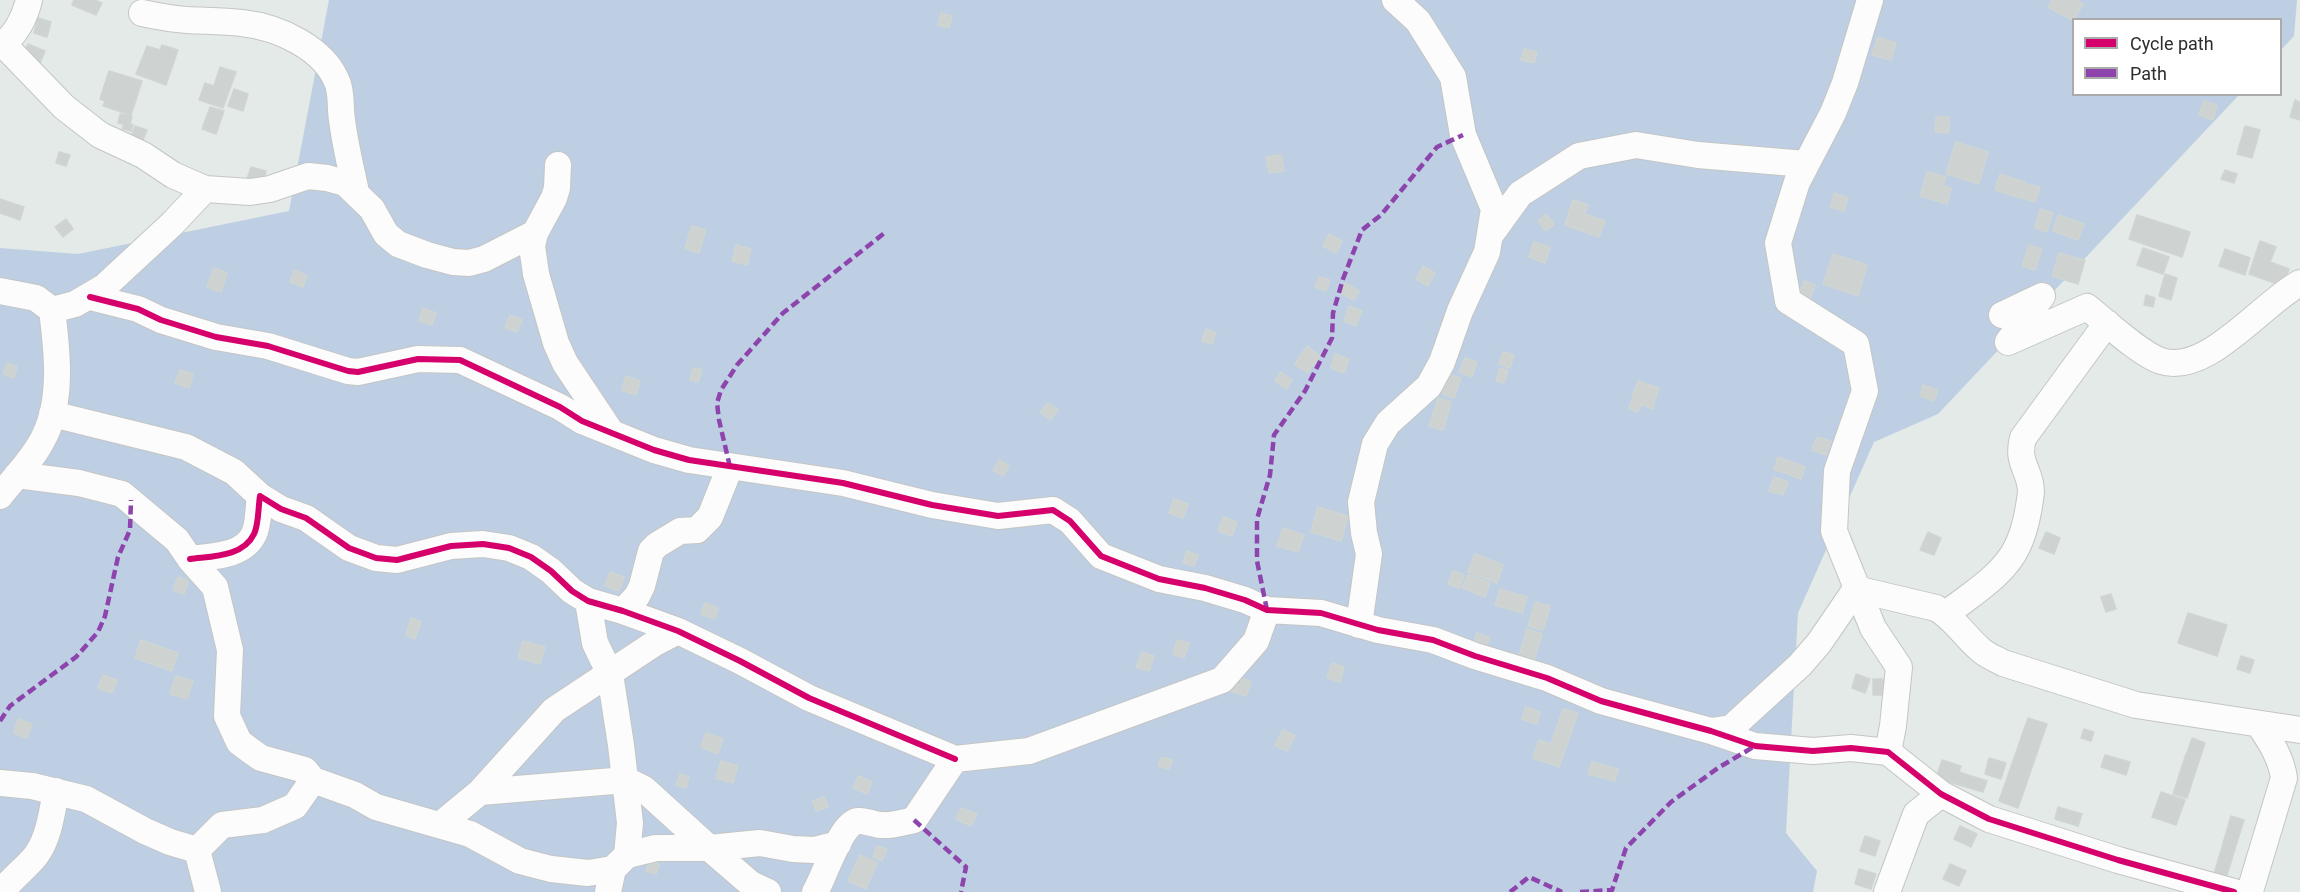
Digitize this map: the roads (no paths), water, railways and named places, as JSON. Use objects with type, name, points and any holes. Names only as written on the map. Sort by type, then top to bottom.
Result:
[{"type":"street","points":[[29,0],[26,14],[2,45],[64,108],[100,135],[143,155],[173,175],[205,189],[250,192],[270,189],[308,176],[345,183],[372,209],[387,234],[398,244],[453,262],[469,263],[484,259],[535,232]]},
{"type":"street","points":[[1359,625],[1369,554],[1361,502],[1375,444],[1388,423],[1429,386],[1442,362],[1460,311],[1487,252],[1494,209],[1464,135],[1453,77],[1418,21],[1395,0]]},
{"type":"street","points":[[1870,0],[1833,113],[1797,182],[1778,243],[1788,301],[1856,344],[1865,391],[1837,471],[1834,531],[1873,628],[1899,667],[1888,752]]},
{"type":"street","points":[[141,13],[186,20],[244,23],[263,27],[301,42],[316,52],[328,65],[337,82],[342,100],[341,117],[356,192]]},
{"type":"street","points":[[1489,236],[1520,194],[1579,156],[1636,145],[1698,155],[1806,164]]},
{"type":"street","points":[[558,165],[554,198],[535,232],[532,246],[534,258],[556,343],[564,363],[610,432]]},
{"type":"street","points":[[52,310],[75,304],[104,287],[157,239],[205,189]]},
{"type":"street","points":[[2002,315],[2042,296],[2008,342],[2087,307],[2160,361],[2182,364],[2206,356],[2300,283]]},
{"type":"street","points":[[0,291],[36,298],[52,310],[56,358],[52,414],[44,438],[0,496]]},
{"type":"street","points":[[90,297],[138,309],[161,320],[216,337],[268,346],[348,371],[358,372],[418,359],[460,360],[560,407],[582,421],[654,450],[689,460],[843,483],[932,505],[998,516],[1053,510],[1070,521],[1101,556],[1159,579],[1205,588],[1245,600],[1267,610],[1321,613],[1359,625],[1433,640],[1475,656],[1547,678],[1601,701],[1711,731],[1755,746],[1813,752],[1851,748],[1888,752],[1941,794],[1989,819],[2118,860],[2234,892]]},
{"type":"street","points":[[1946,614],[2008,562],[2018,546],[2031,492],[2031,484],[2020,457],[2023,438],[2107,323]]},
{"type":"street","points":[[52,414],[186,447],[234,472],[260,496],[280,509],[306,518],[349,548],[376,558],[397,560],[451,546],[483,544],[509,548],[531,557],[551,571],[572,591],[588,601],[624,611],[678,632],[740,661],[809,698],[955,759],[1029,751],[1222,680],[1256,641],[1267,610]]},
{"type":"street","points":[[624,611],[642,586],[651,551],[680,531],[697,530],[710,517],[730,467]]},
{"type":"street","points":[[17,475],[78,483],[123,494],[177,540],[190,559],[215,587],[230,650],[227,716],[239,742],[261,758],[305,770],[313,780],[355,795],[376,807],[470,834],[520,861],[551,869],[588,873],[616,872],[656,849],[709,848],[760,843],[813,850],[838,844]]},
{"type":"street","points":[[190,559],[231,553],[246,545],[255,532],[260,496]]},
{"type":"street","points":[[1856,589],[1936,608],[1946,614],[1983,652],[2003,663],[2136,705],[2300,730]]},
{"type":"street","points":[[1711,731],[1731,728],[1800,665],[1820,643],[1856,589]]},
{"type":"street","points":[[588,601],[595,643],[610,674],[626,780],[630,823],[616,872]]},
{"type":"street","points":[[440,825],[480,792],[554,710],[655,643],[678,632]]},
{"type":"street","points":[[1989,819],[2250,892],[2284,778],[2277,753],[2259,724]]},
{"type":"street","points":[[815,892],[823,880],[846,829],[853,822],[884,826],[914,819],[955,759]]},
{"type":"street","points":[[197,850],[222,825],[262,820],[296,806],[313,780]]},
{"type":"street","points":[[480,792],[626,780],[644,789],[751,884],[768,892]]},
{"type":"street","points":[[0,783],[56,791],[86,799],[153,835],[197,850]]},
{"type":"street","points":[[3,892],[7,884],[36,855],[43,843],[56,791]]},
{"type":"street","points":[[1887,892],[1916,814],[1941,794]]},
{"type":"street","points":[[197,850],[208,892]]}]
